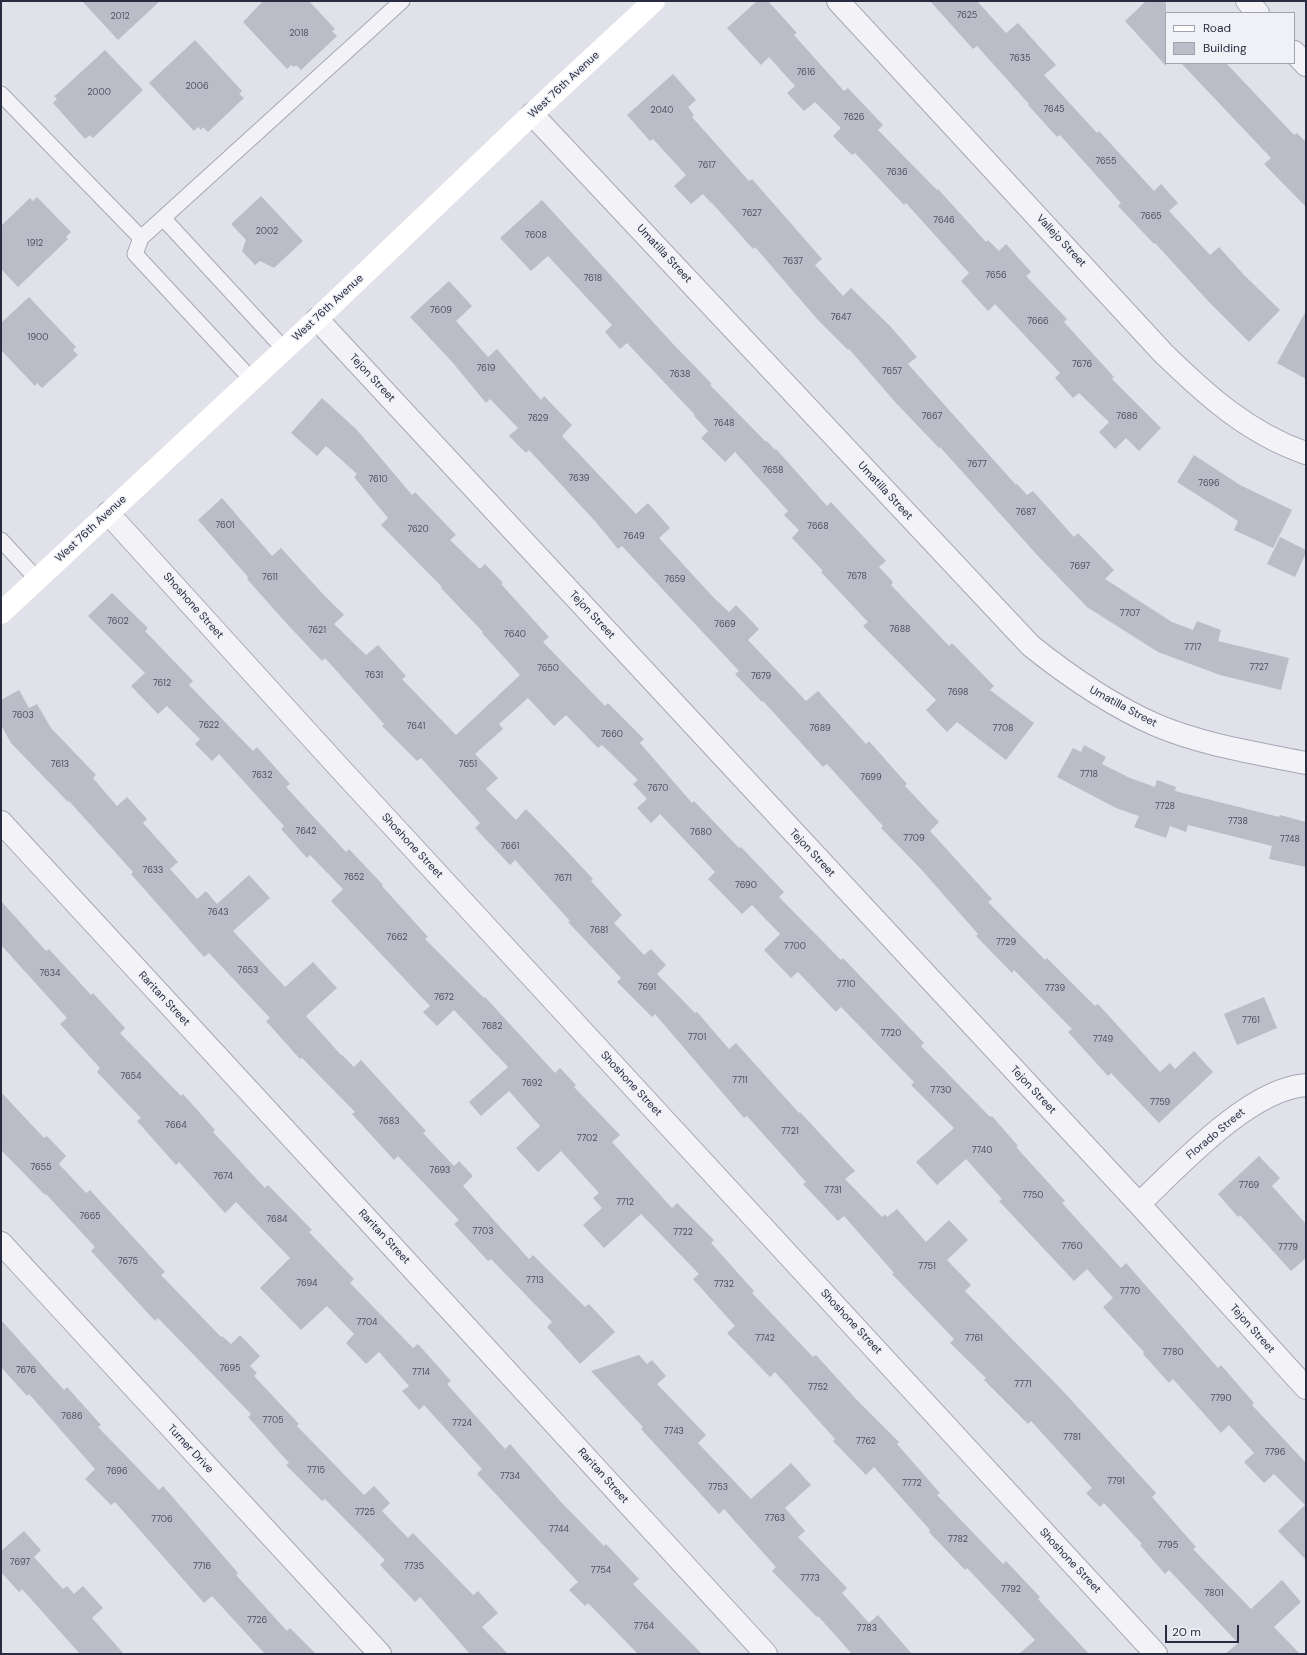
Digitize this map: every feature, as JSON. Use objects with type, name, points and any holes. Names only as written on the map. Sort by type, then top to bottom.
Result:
[{"type":"street","name":"West 76th Avenue","points":[[1,613],[252,380],[532,114],[654,1]]},
{"type":"street","name":"Vallejo Street","points":[[838,1],[1164,352],[1197,385],[1228,412],[1261,433],[1306,453]]},
{"type":"street","points":[[1246,1],[1257,12]]},
{"type":"street","points":[[1295,53],[1306,65]]},
{"type":"street","name":"Umatilla Street","points":[[532,114],[1031,646],[1072,678],[1097,695],[1156,725],[1187,736],[1224,746],[1306,763]]},
{"type":"street","name":"Tejon Street","points":[[317,319],[1139,1204],[1306,1388]]},
{"type":"street","name":"Shoshone Street","points":[[108,513],[1156,1654]]},
{"type":"street","name":"Raritan Street","points":[[1,822],[380,1232],[766,1654]]},
{"type":"street","name":"Florado Street","points":[[1139,1204],[1201,1145],[1240,1113],[1274,1094],[1306,1085]]},
{"type":"street","name":"Turner Drive","points":[[1,1243],[380,1654]]},
{"type":"lane","points":[[252,380],[135,254],[141,238],[402,1]]},
{"type":"lane","points":[[1,94],[141,238]]},
{"type":"lane","points":[[163,218],[284,349]]},
{"type":"lane","points":[[1,540],[37,579]]},
{"type":"building","points":[[82,1],[160,1],[118,40]]},
{"type":"building","points":[[263,1],[309,1],[335,29],[332,31],[337,36],[301,70],[296,65],[294,67],[291,65],[287,69],[243,22]]},
{"type":"building","points":[[757,1],[768,1],[797,33],[794,35],[844,91],[848,88],[883,125],[878,130],[937,190],[938,189],[986,242],[988,240],[999,251],[1006,244],[1031,272],[1026,276],[1067,319],[1064,322],[1114,377],[1112,379],[1161,428],[1139,451],[1126,438],[1115,449],[1099,432],[1109,422],[1079,393],[1073,398],[1055,378],[1060,373],[995,304],[988,311],[961,281],[969,273],[906,203],[904,205],[855,153],[852,155],[833,136],[841,128],[815,102],[804,111],[787,93],[795,86],[769,57],[761,65],[727,28]]},
{"type":"building","points":[[930,1],[977,1],[1006,33],[1018,23],[1056,65],[1044,75],[1097,133],[1099,131],[1154,191],[1161,184],[1178,203],[1169,211],[1210,255],[1219,247],[1244,275],[1280,310],[1249,342],[1118,206],[1121,203],[1060,135],[1057,137],[977,46],[973,49]]},
{"type":"building","points":[[1146,1],[1166,1],[1166,66],[1125,21]]},
{"type":"building","points":[[195,40],[242,91],[239,94],[244,98],[208,132],[203,127],[201,130],[198,127],[194,131],[149,83]]},
{"type":"building","points":[[105,50],[143,90],[93,138],[90,135],[85,139],[53,103],[57,99],[54,96]]},
{"type":"building","points":[[1182,64],[1227,64],[1294,135],[1297,133],[1306,142],[1306,207],[1264,164],[1271,158]]},
{"type":"building","points":[[673,74],[696,100],[688,107],[694,115],[692,117],[749,181],[752,179],[822,259],[815,265],[843,296],[851,288],[890,326],[917,357],[908,364],[1016,485],[1017,484],[1027,495],[1033,491],[1074,537],[1078,533],[1114,570],[1105,579],[1172,622],[1193,630],[1197,621],[1221,630],[1218,641],[1289,658],[1281,690],[1220,675],[1158,652],[1087,607],[1038,556],[940,447],[939,448],[896,403],[849,349],[848,350],[818,320],[755,247],[753,249],[712,203],[703,194],[691,204],[674,186],[686,175],[653,139],[650,141],[627,115]]},
{"type":"building","points":[[261,196],[303,241],[274,268],[260,261],[255,265],[242,251],[246,240],[231,224]]},
{"type":"building","points":[[37,197],[71,232],[66,237],[68,239],[18,287],[1,269],[1,226],[30,198],[33,201]]},
{"type":"building","points":[[542,200],[673,344],[712,384],[710,385],[766,442],[767,441],[775,450],[776,449],[827,506],[831,502],[886,561],[879,567],[893,582],[891,585],[949,646],[952,643],[994,686],[990,690],[1034,723],[1006,760],[957,722],[947,732],[926,710],[936,700],[863,626],[868,622],[821,572],[823,571],[792,538],[799,530],[784,515],[788,511],[735,452],[725,462],[701,438],[708,431],[694,416],[695,415],[627,343],[620,349],[605,332],[612,325],[548,256],[531,271],[500,238]]},
{"type":"building","points":[[449,281],[472,306],[456,321],[488,357],[497,349],[541,400],[544,396],[572,425],[562,436],[636,514],[648,503],[670,528],[659,538],[714,598],[729,612],[736,605],[759,629],[748,640],[806,701],[818,691],[866,744],[869,741],[907,784],[905,786],[939,822],[930,831],[992,899],[988,902],[1045,960],[1047,958],[1095,1006],[1098,1004],[1160,1072],[1170,1063],[1175,1069],[1194,1051],[1213,1072],[1159,1123],[1111,1073],[1108,1076],[1068,1032],[1072,1029],[1014,970],[1012,973],[976,936],[978,934],[920,868],[881,828],[883,826],[827,764],[823,767],[763,701],[762,702],[735,674],[739,671],[622,546],[618,549],[594,520],[529,450],[526,453],[509,436],[518,428],[490,399],[486,403],[453,363],[410,317]]},
{"type":"building","points":[[29,297],[76,347],[73,350],[78,355],[42,388],[37,383],[35,386],[1,350],[1,323]]},
{"type":"building","points":[[1306,311],[1306,379],[1277,363]]},
{"type":"building","points":[[322,398],[357,430],[412,495],[415,492],[456,535],[450,540],[480,569],[485,564],[503,583],[501,584],[549,637],[543,642],[605,706],[608,703],[644,739],[640,743],[692,803],[694,801],[784,892],[779,897],[841,960],[843,958],[924,1043],[921,1046],[990,1117],[992,1116],[1018,1146],[1016,1147],[1065,1201],[1062,1203],[1121,1268],[1126,1263],[1218,1368],[1221,1365],[1254,1403],[1252,1405],[1306,1463],[1306,1560],[1278,1531],[1305,1505],[1274,1474],[1264,1483],[1244,1462],[1254,1453],[1229,1425],[1221,1433],[1173,1379],[1169,1383],[1143,1354],[1144,1352],[1103,1307],[1113,1298],[1087,1269],[1074,1281],[999,1201],[1002,1199],[966,1159],[937,1185],[916,1162],[954,1128],[911,1085],[914,1082],[841,1007],[836,1012],[798,972],[791,978],[764,950],[780,934],[752,905],[742,914],[708,879],[715,872],[660,814],[651,823],[637,808],[647,799],[633,784],[638,780],[602,745],[598,748],[566,715],[554,726],[528,698],[499,724],[503,729],[475,754],[498,778],[486,789],[516,820],[526,809],[593,879],[591,881],[622,915],[614,923],[644,955],[651,949],[666,965],[657,974],[695,1013],[697,1012],[729,1049],[736,1043],[799,1113],[800,1112],[855,1171],[845,1179],[882,1217],[885,1214],[887,1217],[897,1209],[926,1242],[949,1220],[968,1240],[947,1260],[971,1285],[965,1291],[1062,1390],[1156,1493],[1152,1497],[1196,1547],[1193,1549],[1251,1609],[1282,1580],[1301,1602],[1274,1627],[1300,1654],[1225,1654],[1238,1643],[1169,1570],[1165,1574],[1140,1545],[1142,1544],[1104,1503],[1100,1507],[1086,1493],[1092,1488],[1031,1421],[1028,1424],[984,1380],[986,1378],[950,1343],[954,1339],[892,1274],[894,1273],[844,1216],[838,1221],[803,1184],[806,1182],[747,1116],[744,1118],[655,1014],[652,1017],[617,982],[621,978],[568,922],[570,921],[515,860],[510,865],[475,828],[480,823],[421,758],[417,761],[382,726],[384,724],[325,658],[322,661],[288,625],[198,520],[222,498],[272,556],[281,548],[344,615],[334,624],[366,655],[378,645],[406,676],[402,679],[456,735],[520,675],[482,633],[483,632],[441,588],[442,587],[381,525],[388,518],[354,477],[357,474],[326,446],[317,456],[291,433]]},
{"type":"building","points":[[1194,455],[1240,485],[1292,510],[1273,548],[1234,530],[1238,521],[1177,482]]},
{"type":"building","points":[[1280,537],[1306,550],[1295,577],[1267,564]]},
{"type":"building","points":[[112,593],[148,628],[145,631],[193,681],[189,685],[253,751],[257,747],[290,784],[286,787],[346,852],[349,849],[383,885],[382,886],[428,937],[425,939],[484,998],[485,997],[555,1073],[560,1068],[576,1085],[574,1087],[620,1135],[612,1142],[672,1208],[677,1203],[714,1240],[711,1243],[754,1291],[752,1293],[813,1357],[816,1355],[855,1398],[899,1442],[897,1444],[940,1493],[937,1495],[1003,1564],[1006,1561],[1040,1597],[1038,1599],[1089,1654],[1019,1654],[1035,1640],[967,1568],[965,1570],[929,1532],[930,1530],[874,1467],[866,1475],[833,1441],[835,1439],[775,1372],[770,1377],[727,1333],[735,1326],[693,1279],[699,1274],[641,1214],[604,1248],[583,1225],[602,1208],[593,1198],[599,1193],[561,1151],[538,1172],[516,1148],[540,1126],[509,1091],[481,1116],[469,1102],[508,1067],[454,1010],[437,1026],[423,1012],[430,1006],[331,901],[343,889],[310,855],[307,858],[281,829],[284,826],[219,754],[212,761],[195,744],[200,739],[167,706],[158,714],[131,686],[145,673],[88,616]]},
{"type":"building","points":[[19,690],[29,708],[37,704],[51,728],[96,775],[93,778],[117,806],[127,797],[147,819],[143,823],[178,862],[170,869],[197,899],[206,891],[217,904],[249,875],[270,898],[233,931],[285,987],[313,962],[337,988],[306,1016],[341,1055],[354,1067],[361,1060],[426,1131],[423,1133],[454,1166],[459,1161],[473,1176],[463,1186],[529,1259],[533,1255],[585,1307],[589,1304],[615,1332],[580,1364],[547,1327],[552,1322],[491,1259],[488,1261],[454,1224],[459,1220],[398,1156],[394,1160],[352,1114],[355,1112],[302,1058],[300,1059],[266,1021],[270,1018],[209,953],[204,957],[131,874],[133,872],[69,801],[68,802],[11,743],[1,725],[1,700]]},
{"type":"building","points":[[1084,745],[1106,757],[1102,764],[1130,778],[1155,787],[1157,780],[1176,787],[1175,791],[1279,817],[1280,815],[1306,822],[1306,867],[1269,859],[1272,846],[1188,825],[1186,832],[1170,826],[1166,838],[1134,827],[1139,816],[1116,808],[1057,777],[1073,748],[1081,752]]},
{"type":"building","points":[[1,901],[46,951],[49,949],[91,995],[93,993],[125,1028],[120,1033],[181,1096],[183,1094],[215,1130],[213,1132],[265,1188],[268,1185],[312,1230],[309,1232],[354,1279],[350,1283],[413,1348],[418,1344],[451,1381],[447,1384],[505,1449],[510,1444],[561,1502],[604,1546],[606,1544],[639,1579],[633,1584],[702,1654],[638,1654],[588,1603],[585,1606],[569,1590],[578,1582],[477,1474],[482,1469],[424,1405],[419,1410],[402,1391],[409,1386],[379,1352],[366,1364],[346,1343],[354,1334],[327,1306],[301,1330],[260,1288],[290,1258],[236,1202],[225,1213],[179,1162],[176,1165],[137,1121],[141,1118],[97,1072],[100,1068],[60,1024],[67,1018],[1,945]]},
{"type":"building","points":[[1264,997],[1277,1028],[1237,1045],[1224,1014]]},
{"type":"building","points":[[1,1092],[44,1138],[47,1136],[66,1156],[59,1164],[86,1193],[90,1190],[165,1272],[161,1275],[221,1337],[222,1336],[231,1344],[240,1335],[260,1356],[250,1366],[257,1373],[254,1376],[299,1424],[297,1426],[364,1495],[374,1486],[390,1503],[382,1511],[408,1538],[413,1533],[473,1595],[478,1591],[498,1613],[482,1627],[508,1654],[470,1654],[420,1597],[415,1602],[380,1565],[385,1560],[325,1499],[322,1501],[286,1465],[289,1463],[248,1417],[251,1414],[158,1318],[155,1321],[91,1251],[95,1247],[46,1194],[45,1195],[1,1150]]},
{"type":"building","points":[[1259,1156],[1280,1178],[1272,1186],[1306,1224],[1306,1258],[1291,1271],[1240,1215],[1238,1217],[1218,1194]]},
{"type":"building","points":[[1,1320],[64,1390],[67,1387],[101,1425],[98,1427],[159,1490],[163,1486],[238,1573],[236,1575],[287,1631],[290,1628],[316,1654],[265,1654],[212,1596],[204,1603],[115,1502],[111,1505],[85,1479],[95,1469],[29,1394],[27,1396],[1,1367]]},
{"type":"building","points":[[639,1355],[647,1364],[652,1360],[666,1376],[657,1384],[706,1435],[698,1443],[751,1499],[791,1463],[811,1485],[785,1508],[805,1531],[798,1537],[847,1588],[842,1593],[869,1623],[878,1615],[912,1654],[852,1654],[818,1616],[817,1617],[772,1571],[776,1567],[724,1509],[719,1514],[641,1429],[643,1427],[591,1371]]},
{"type":"building","points":[[24,1531],[41,1550],[34,1557],[63,1589],[67,1586],[74,1594],[83,1586],[103,1608],[92,1618],[124,1654],[80,1654],[22,1589],[19,1592],[1,1572],[1,1551]]}]
